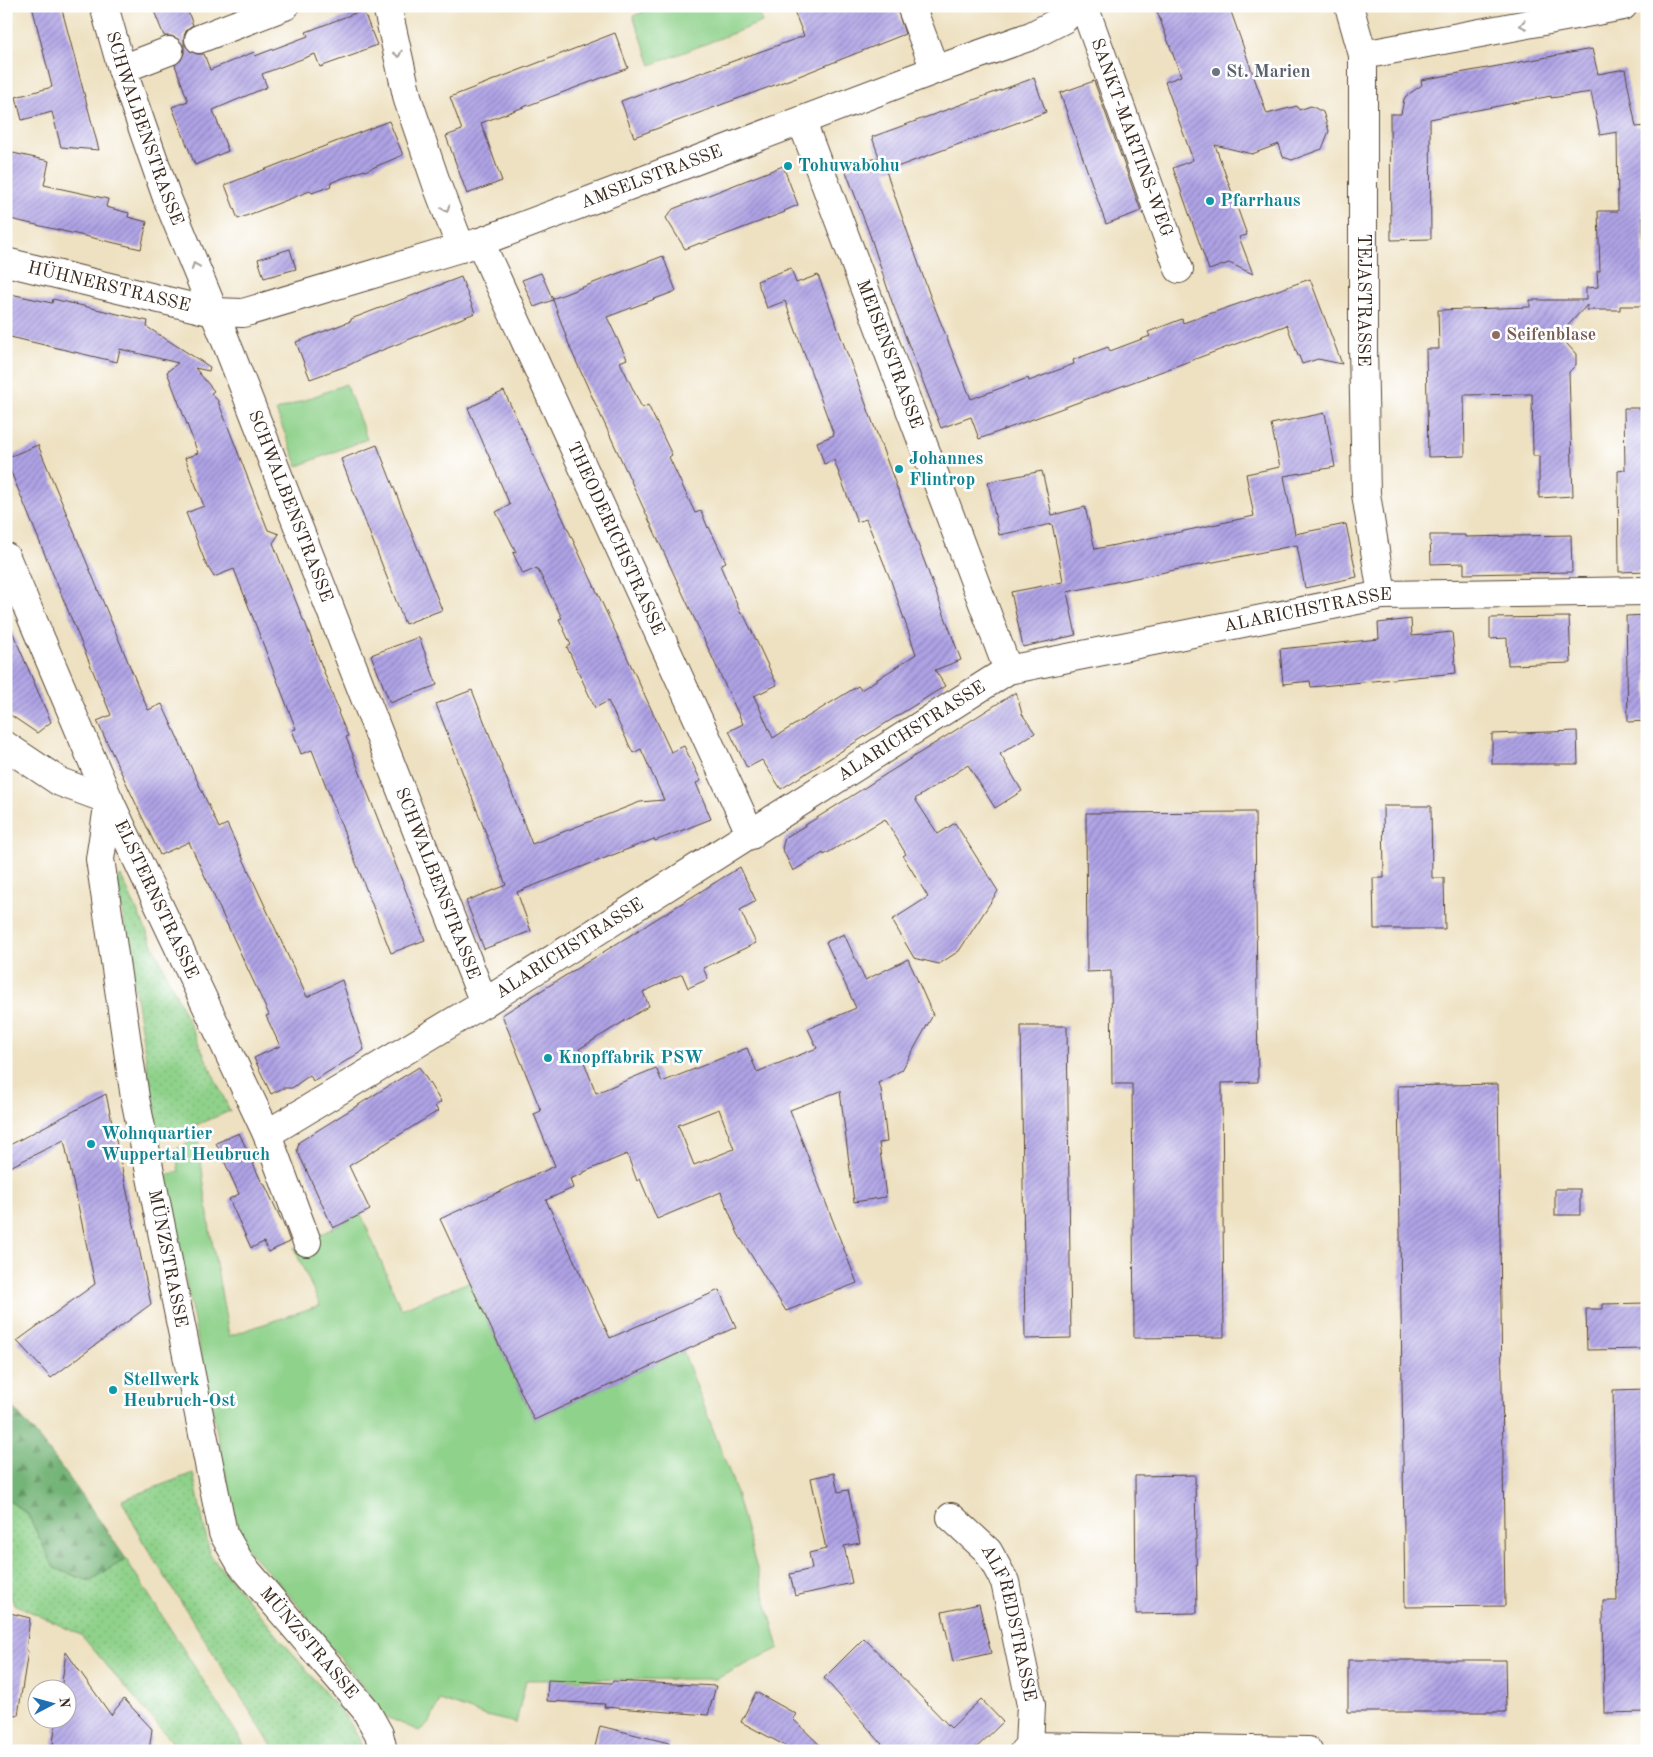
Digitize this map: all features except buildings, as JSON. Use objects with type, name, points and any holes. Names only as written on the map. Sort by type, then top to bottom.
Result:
[{"type":"street","name":"SCHWALBENSTRASSE","points":[[104,6],[122,69],[167,198],[484,1003]]},
{"type":"street","points":[[198,39],[285,6]]},
{"type":"street","name":"THEODERICHSTRASSE","points":[[387,6],[408,100],[438,188],[470,245],[751,835]]},
{"type":"street","points":[[911,6],[935,70]]},
{"type":"street","name":"AMSELSTRASSE","points":[[213,312],[243,313],[470,245],[802,122],[935,70],[1031,36],[1064,19],[1076,6]]},
{"type":"street","name":"SANKT-MARTINS-WEG","points":[[1084,6],[1179,269]]},
{"type":"street","name":"TEJASTRASSE","points":[[1349,6],[1363,55],[1363,347],[1366,494],[1382,596]]},
{"type":"street","points":[[1363,55],[1623,6]]},
{"type":"street","points":[[122,69],[169,51]]},
{"type":"street","name":"MEISENSTRASSE","points":[[802,122],[1008,670]]},
{"type":"street","name":"HÜHNERSTRASSE","points":[[6,262],[213,312]]},
{"type":"street","name":"ELSTERNSTRASSE","points":[[6,557],[109,800],[267,1134],[307,1242]]},
{"type":"street","name":"ALARICHSTRASSE","points":[[267,1134],[484,1003],[1008,670],[1382,596],[1647,591]]},
{"type":"street","points":[[6,746],[60,782],[109,800]]},
{"type":"street","name":"MÜNZSTRASSE","points":[[109,800],[100,859],[134,1098],[223,1533],[241,1564],[365,1709],[379,1734],[383,1751]]},
{"type":"street","name":"ALFREDSTRASSE","points":[[951,1517],[988,1551],[1005,1582],[1031,1705],[1027,1748],[1308,1751]]},
{"type":"green space","points":[[658,6],[756,6],[762,22],[651,65],[633,16]]},
{"type":"green space","points":[[346,384],[367,439],[298,466],[276,411]]},
{"type":"green space","points":[[121,876],[230,1111],[159,1140],[117,879]]},
{"type":"green space","points":[[198,1139],[210,1230],[229,1336],[320,1305],[294,1248],[361,1214],[401,1309],[469,1282],[534,1420],[683,1351],[732,1479],[779,1648],[716,1679],[526,1680],[516,1723],[486,1716],[440,1700],[430,1722],[419,1731],[384,1716],[372,1698],[292,1598],[245,1547],[236,1525],[164,1175],[179,1172],[175,1149]]},
{"type":"green space","points":[[6,1400],[54,1458],[126,1559],[89,1581],[54,1568],[27,1513],[6,1499]]},
{"type":"green space","points":[[193,1473],[210,1555],[349,1721],[360,1741],[362,1751],[275,1751],[142,1540],[122,1500]]},
{"type":"green space","points":[[6,1499],[27,1513],[55,1568],[89,1581],[126,1559],[248,1751],[180,1751],[81,1635],[14,1604],[6,1587]]},
{"type":"place","name":"St. Marien","points":[[1216,72]]},
{"type":"place","name":"Tohuwabohu","points":[[788,166]]},
{"type":"place","name":"Pfarrhaus","points":[[1210,201]]},
{"type":"place","name":"Seifenblase","points":[[1496,335]]},
{"type":"place","name":"Johannes Flintrop","points":[[899,469]]},
{"type":"place","name":"Knopffabrik PSW","points":[[548,1058]]},
{"type":"place","name":"Wohnquartier Wuppertal Heubruch","points":[[91,1144]]},
{"type":"place","name":"Stellwerk Heubruch-Ost","points":[[113,1390]]}]
